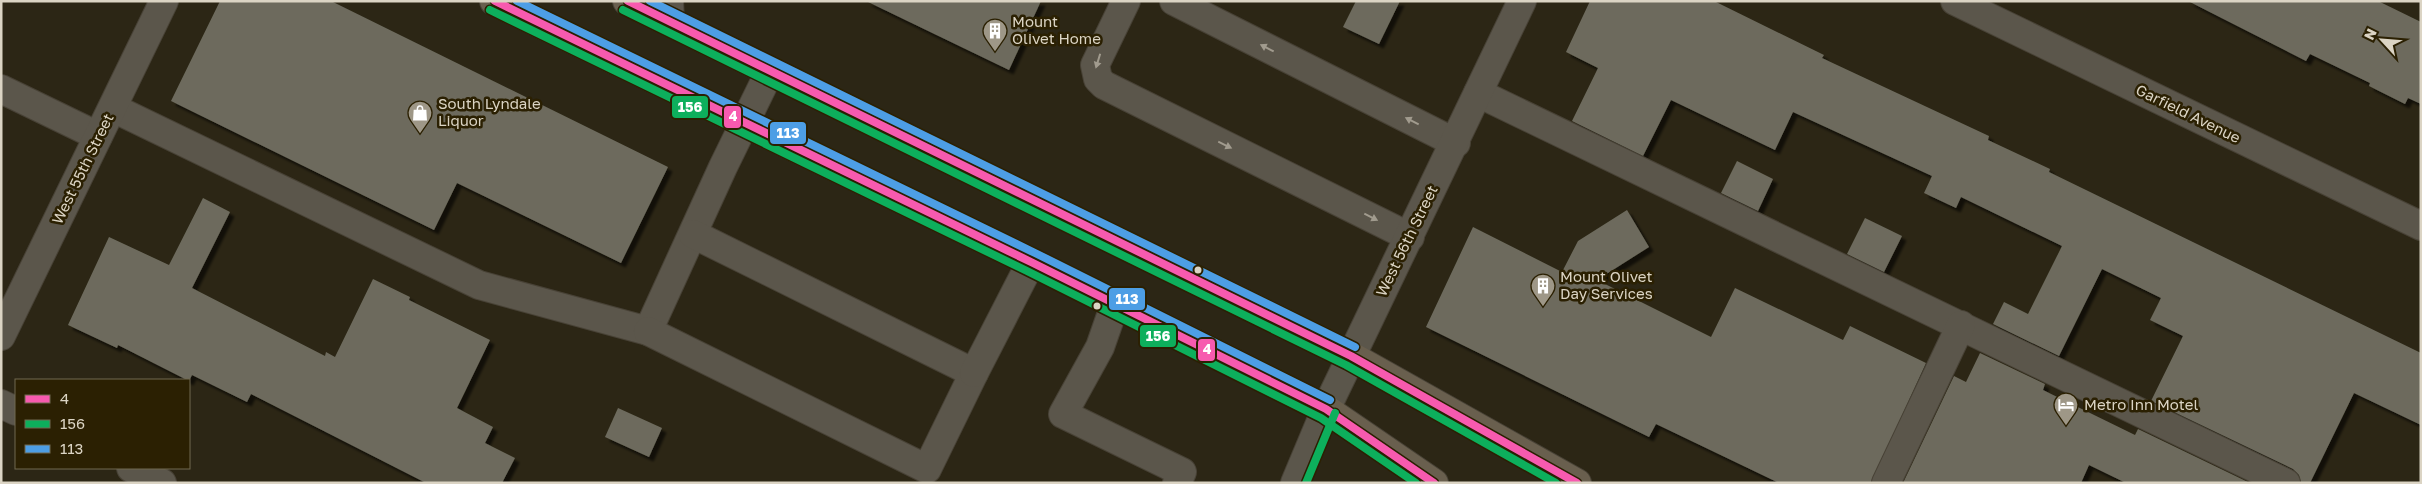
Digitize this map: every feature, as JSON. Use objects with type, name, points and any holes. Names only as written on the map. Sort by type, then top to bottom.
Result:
[{"type":"main road","points":[[494,1],[1031,262],[1326,409],[1434,483]]},
{"type":"main road","points":[[627,1],[670,12],[770,71],[1351,356],[1577,483]]},
{"type":"street","name":"West 55th Street","points":[[1,336],[164,1]]},
{"type":"street","points":[[1126,1],[1095,65],[1098,79],[1104,85],[1410,237]]},
{"type":"street","points":[[1174,1],[1456,142]]},
{"type":"street","name":"West 56th Street","points":[[1295,483],[1326,409],[1456,142],[1522,1]]},
{"type":"street","name":"Garfield Avenue","points":[[1955,1],[2421,226]]},
{"type":"street","points":[[648,331],[770,71]]},
{"type":"street","points":[[1,89],[98,136]]},
{"type":"street","points":[[1478,93],[2286,483]]},
{"type":"street","points":[[113,108],[479,285],[648,331],[927,469],[1031,262]]},
{"type":"street","points":[[693,234],[974,373]]},
{"type":"street","points":[[1115,304],[1100,346],[1063,414],[1182,472],[1177,483]]},
{"type":"street","points":[[1886,483],[1961,325]]},
{"type":"street","points":[[1,404],[15,411]]},
{"type":"street","points":[[133,469],[162,483]]},
{"type":"building","name":"South Lyndale Liquor","points":[[220,1],[331,1],[668,167],[621,263],[457,183],[434,230],[171,101]]},
{"type":"building","name":"Mount Olivet Home","points":[[866,1],[1041,1],[1009,70]]},
{"type":"building","points":[[1356,1],[1400,1],[1379,44],[1343,27]]},
{"type":"building","points":[[1590,1],[1714,1],[1824,55],[1822,58],[1989,136],[1988,140],[2050,169],[2049,172],[2421,353],[2421,425],[2354,393],[2310,483],[2301,483],[2299,475],[2293,469],[2151,401],[2183,336],[2150,320],[2161,298],[2102,269],[2059,356],[1993,324],[2004,302],[2028,314],[2062,246],[1961,197],[1956,208],[1924,193],[1932,176],[1793,112],[1775,150],[1671,100],[1643,156],[1572,121],[1598,68],[1566,52]]},
{"type":"building","points":[[2188,1],[2378,1],[2421,22],[2421,104],[2408,98],[2405,104],[2369,86],[2370,83],[2310,54],[2306,61]]},
{"type":"building","points":[[1737,161],[1773,179],[1758,211],[1721,193]]},
{"type":"building","points":[[203,198],[230,212],[192,288],[325,356],[326,352],[335,357],[373,279],[410,297],[409,300],[490,340],[457,408],[493,427],[485,443],[515,458],[502,483],[426,483],[251,394],[247,402],[192,375],[190,379],[185,379],[118,345],[117,348],[68,325],[109,237],[169,265]]},
{"type":"building","points":[[1627,210],[1649,247],[1597,280],[1711,337],[1735,288],[1843,340],[1850,326],[1926,363],[1871,483],[1779,483],[1656,424],[1649,437],[1426,327],[1473,227],[1562,272],[1578,241]]},
{"type":"building","points":[[1865,218],[1902,236],[1884,272],[1847,254]]},
{"type":"building","points":[[1980,353],[2045,384],[2043,390],[2135,435],[2138,429],[2250,483],[2126,483],[2089,465],[2081,483],[1903,483],[1954,376],[1966,382]]},
{"type":"building","points":[[618,408],[662,428],[649,457],[605,437]]},
{"type":"transit line","name":"4","points":[[495,1],[1031,262],[1326,409],[1434,483]]},
{"type":"transit line","name":"113","points":[[517,1],[1035,253],[1330,400]]},
{"type":"transit line","name":"4","points":[[628,1],[1351,356],[1577,483]]},
{"type":"transit line","name":"113","points":[[650,1],[1355,347]]},
{"type":"transit line","name":"156","points":[[490,10],[1027,271],[1321,418],[1416,483]]},
{"type":"transit line","name":"156","points":[[623,10],[1346,365],[1556,483]]},
{"type":"transit line","name":"156","points":[[1306,483],[1335,413]]},
{"type":"place","name":"Mount Olivet Home","points":[[995,52]]},
{"type":"place","name":"South Lyndale Liquor","points":[[420,134]]},
{"type":"place","name":"Mount Olivet Day Services","points":[[1543,307]]},
{"type":"place","name":"Metro Inn Motel","points":[[2066,426]]}]
